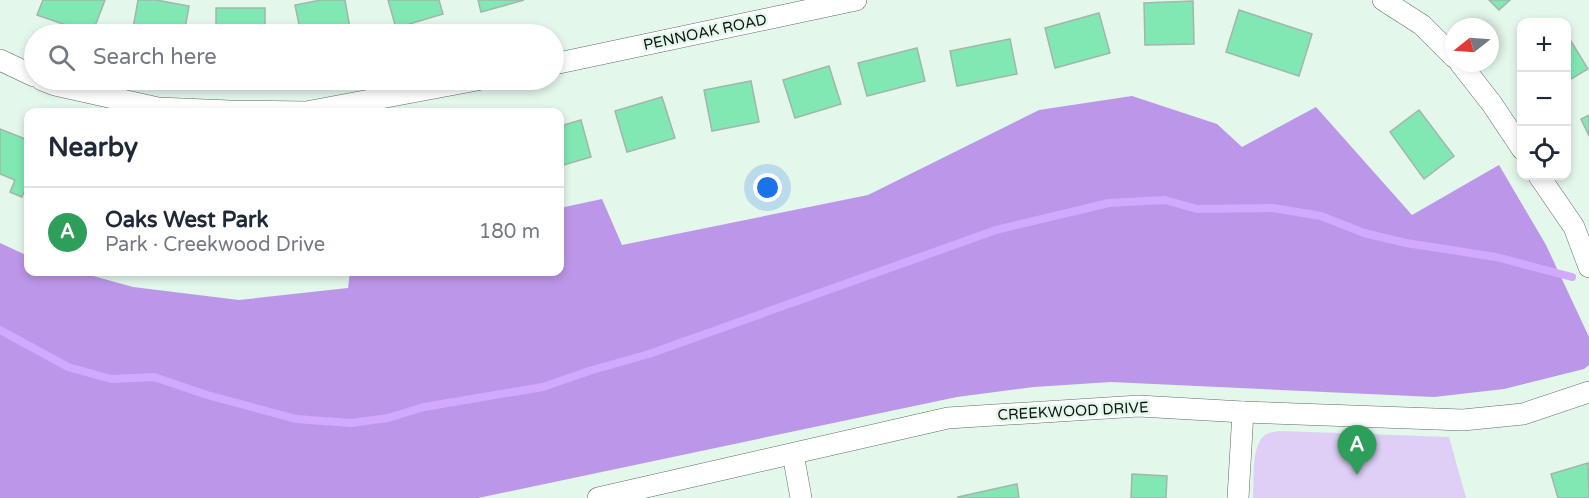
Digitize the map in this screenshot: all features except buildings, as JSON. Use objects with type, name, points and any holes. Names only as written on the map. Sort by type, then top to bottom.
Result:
[{"type":"street","name":"PENNOAK ROAD","points":[[564,62],[856,0]]},
{"type":"street","points":[[1383,0],[1422,25],[1445,48]]},
{"type":"street","points":[[0,60],[24,71]]},
{"type":"street","points":[[1467,72],[1492,104],[1517,143]]},
{"type":"street","points":[[77,90],[158,108]]},
{"type":"street","points":[[327,108],[424,90]]},
{"type":"street","points":[[1542,180],[1574,227],[1589,267]]},
{"type":"street","name":"CREEKWOOD DRIVE","points":[[598,498],[948,418],[1139,406],[1463,420],[1523,414],[1589,392]]},
{"type":"street","points":[[1238,498],[1243,412]]},
{"type":"street","points":[[793,454],[801,498]]},
{"type":"shaded area","points":[[1132,96],[1217,124],[1242,147],[1316,107],[1412,215],[1499,165],[1546,245],[1589,337],[1589,365],[1584,369],[1504,389],[1434,397],[1111,382],[1034,387],[957,397],[478,498],[0,498],[0,243],[24,254],[24,276],[93,276],[133,287],[239,300],[348,288],[350,276],[564,276],[564,207],[602,199],[622,245],[868,195],[1039,110]]},
{"type":"shaded area","points":[[1280,431],[1449,437],[1466,498],[1253,498],[1257,447],[1266,435]]},
{"type":"waterway","points":[[0,330],[68,367],[111,379],[154,377],[207,395],[296,419],[351,423],[388,418],[424,407],[543,387],[649,354],[996,230],[1109,203],[1165,200],[1197,209],[1273,208],[1321,216],[1364,233],[1406,243],[1496,257],[1572,277]]},
{"type":"place","name":"Oaks West Park","points":[[1357,475]]}]
